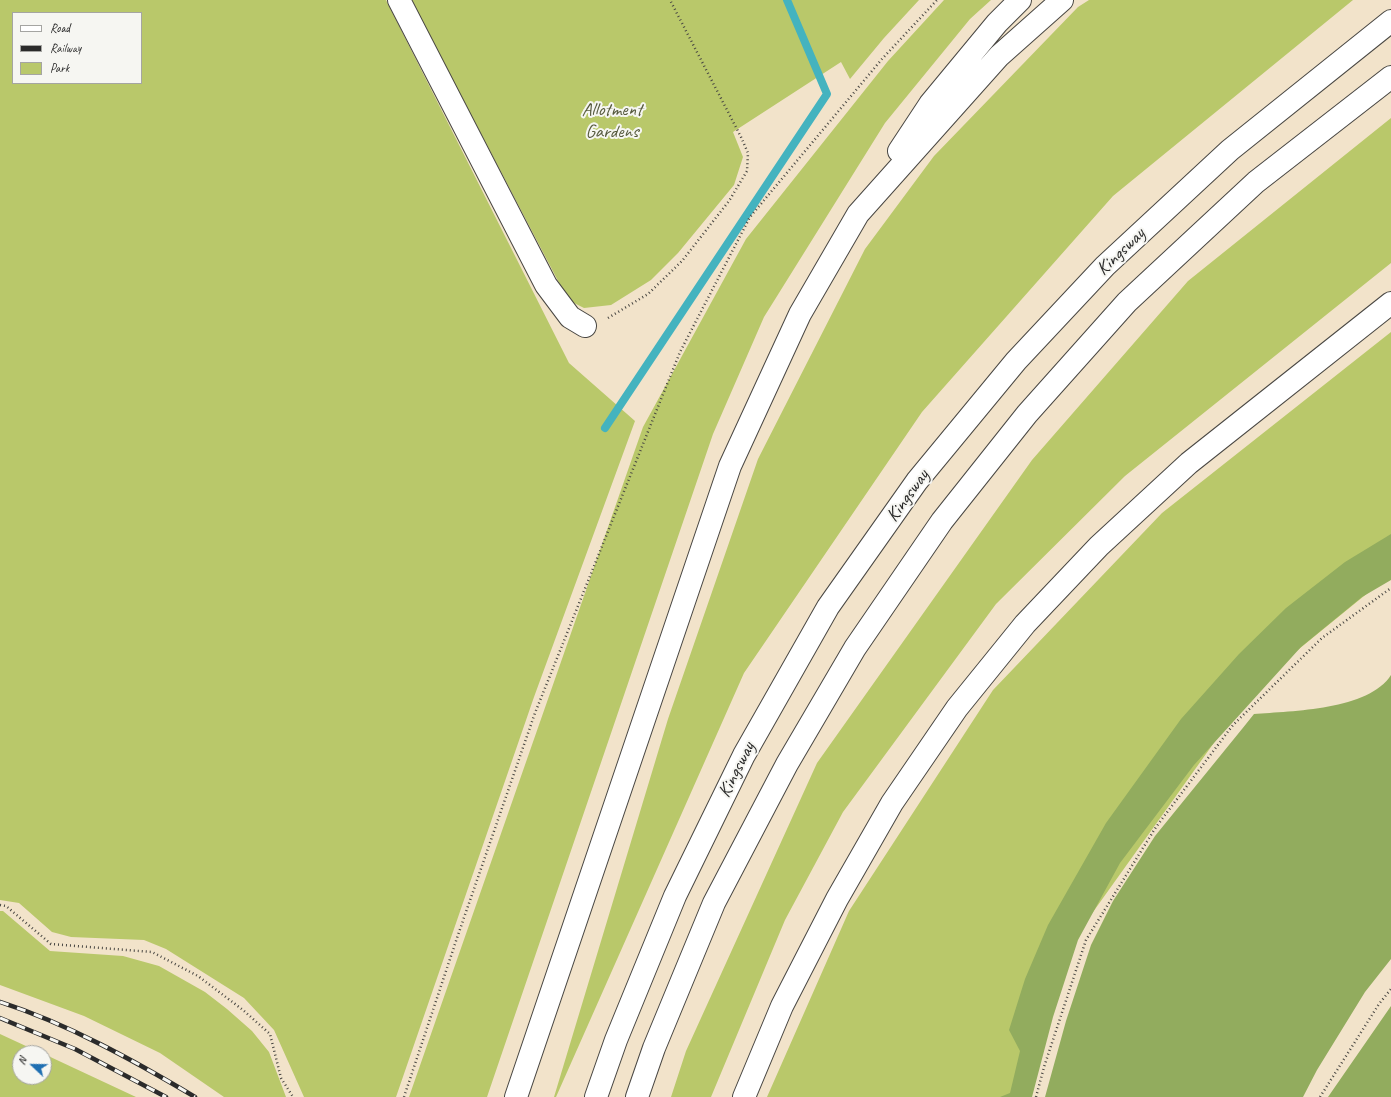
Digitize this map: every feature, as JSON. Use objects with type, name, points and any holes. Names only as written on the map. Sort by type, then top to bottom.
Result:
[{"type":"main road","points":[[399,0],[546,285],[570,317],[585,326]]},
{"type":"main road","points":[[516,1097],[730,466],[800,314],[858,214],[930,104],[997,23],[1020,0]]},
{"type":"main road","points":[[858,214],[999,56],[1062,0]]},
{"type":"main road","name":"Kingsway","points":[[596,1097],[616,1040],[675,896],[744,755],[828,607],[917,481],[1016,362],[1105,266],[1230,150],[1391,21]]},
{"type":"main road","points":[[637,1097],[654,1048],[714,903],[783,771],[855,648],[942,521],[1027,414],[1127,302],[1256,182],[1391,77]]},
{"type":"main road","points":[[744,1097],[782,1006],[837,899],[892,803],[957,708],[1025,624],[1099,546],[1190,463],[1391,303]]},
{"type":"path","points":[[585,326],[602,322],[648,294],[682,261],[729,201],[747,171],[748,153],[741,137],[670,0]]},
{"type":"path","points":[[404,1097],[460,927],[535,713],[680,352],[750,217],[882,59],[936,0]]},
{"type":"path","points":[[1036,1097],[1044,1067],[1086,940],[1156,827],[1233,725],[1322,638],[1391,588]]},
{"type":"path","points":[[0,905],[6,906],[51,944],[152,952],[198,976],[243,1010],[270,1034],[282,1078],[293,1097]]},
{"type":"path","points":[[1320,1097],[1379,1004],[1391,988]]},
{"type":"green space","points":[[0,0],[386,0],[569,363],[635,421],[534,697],[396,1097],[304,1097],[274,1030],[244,998],[166,949],[144,940],[71,937],[52,932],[19,903],[0,900]]},
{"type":"green space","name":"Allotment Gardens","points":[[411,0],[919,0],[884,38],[850,79],[841,62],[733,132],[743,157],[734,185],[678,253],[651,280],[611,305],[584,308],[568,300]]},
{"type":"green space","points":[[944,0],[991,0],[970,19],[885,123],[764,317],[713,434],[487,1097],[409,1097],[643,427],[746,239],[888,61]]},
{"type":"green space","points":[[1089,0],[1353,0],[1113,196],[922,412],[744,673],[556,1097],[554,1097],[668,719],[758,459],[865,249],[934,156],[1078,7]]},
{"type":"green space","points":[[1391,118],[1391,263],[1125,476],[996,604],[843,812],[785,920],[711,1097],[671,1097],[686,1051],[817,763],[1032,460],[1188,281]]},
{"type":"green space","points":[[1391,332],[1391,574],[1256,684],[1068,947],[1023,1097],[767,1097],[849,911],[993,690],[1162,513]]},
{"type":"green space","points":[[1391,534],[1391,580],[1362,597],[1301,647],[1194,765],[1120,863],[1078,940],[1053,1017],[1032,1097],[1000,1097],[1010,1093],[1020,1051],[1009,1030],[1025,979],[1048,925],[1106,823],[1181,719],[1239,654],[1286,608],[1345,562]]},
{"type":"green space","points":[[1391,675],[1391,959],[1365,992],[1317,1070],[1303,1097],[1045,1097],[1066,1021],[1091,945],[1113,901],[1155,836],[1254,714],[1308,710],[1348,702],[1366,695],[1380,687]]},
{"type":"green space","points":[[0,911],[3,911],[50,951],[123,956],[159,966],[205,992],[252,1031],[269,1052],[286,1097],[224,1097],[160,1053],[84,1016],[0,985]]},
{"type":"green space","points":[[1391,1006],[1391,1097],[1328,1097]]},
{"type":"green space","points":[[0,1034],[24,1045],[12,1045],[12,1085],[52,1085],[52,1058],[136,1097],[0,1097]]},
{"type":"waterway","points":[[605,428],[827,94],[787,0]]},
{"type":"railway","points":[[0,1002],[50,1021],[100,1044],[124,1056],[195,1097]]},
{"type":"railway","points":[[0,1018],[75,1049],[166,1097]]}]
